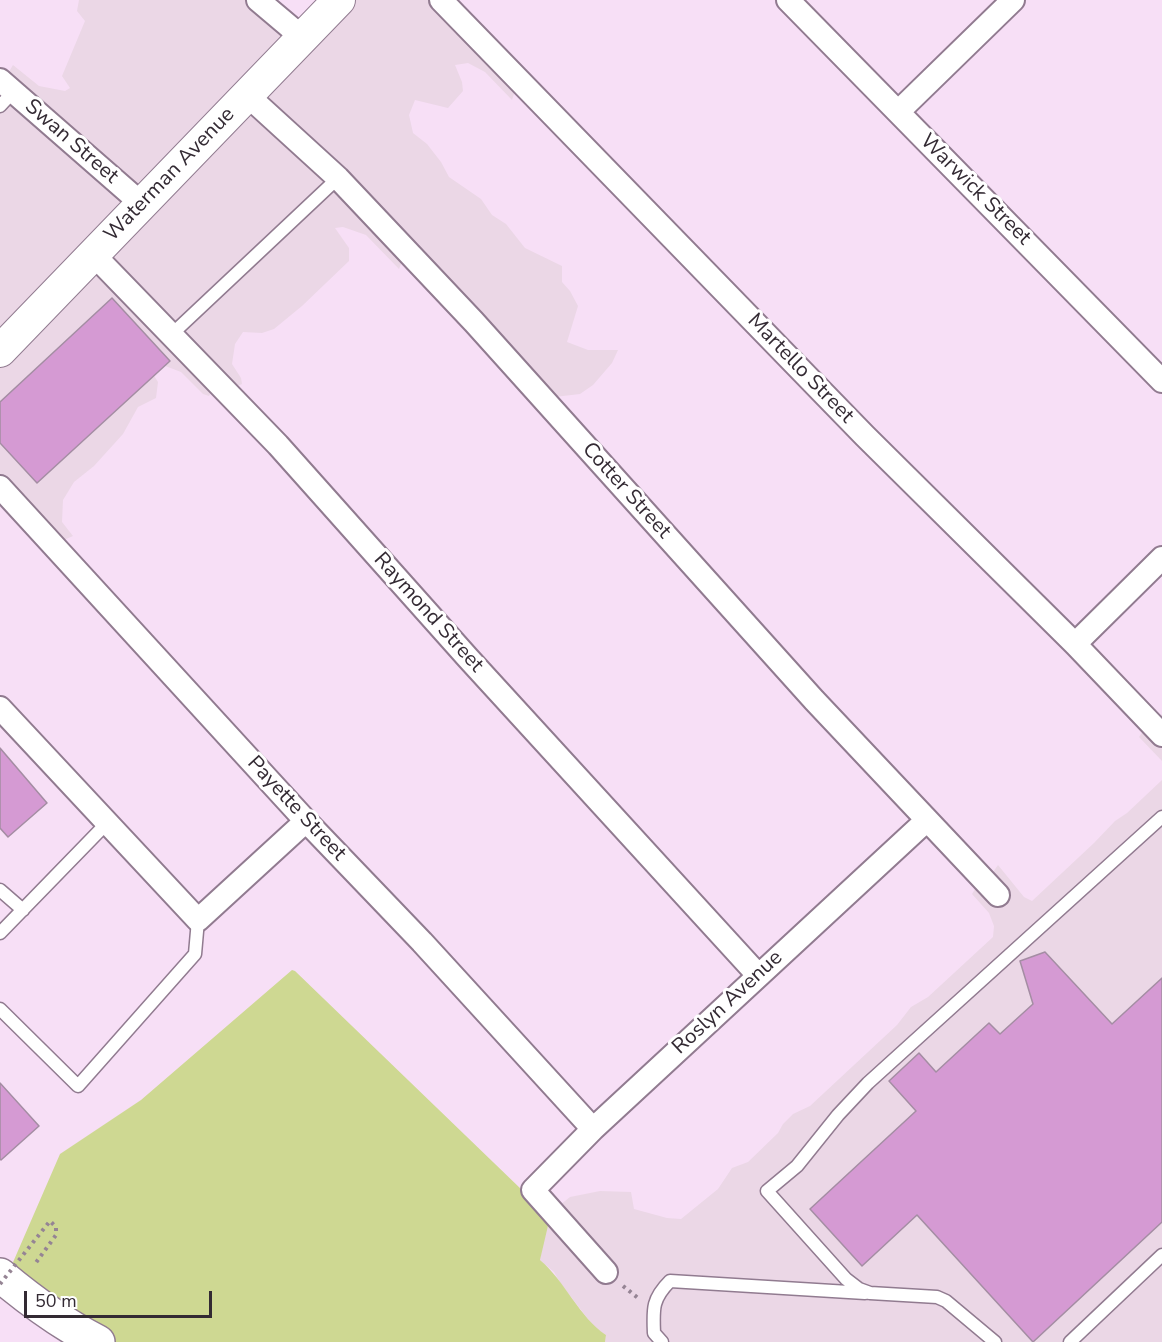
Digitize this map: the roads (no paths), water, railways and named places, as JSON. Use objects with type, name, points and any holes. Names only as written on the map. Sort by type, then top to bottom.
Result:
[{"type":"main road","name":"Waterman Avenue","points":[[0,351],[339,0]]},
{"type":"main road","points":[[0,1275],[34,1304],[98,1342]]},
{"type":"street","points":[[258,0],[303,38]]},
{"type":"street","name":"Martello Street","points":[[441,0],[864,436],[1075,644],[1162,735]]},
{"type":"street","name":"Warwick Street","points":[[788,0],[1162,381]]},
{"type":"street","points":[[898,112],[1013,0]]},
{"type":"street","name":"Swan Street","points":[[4,93],[142,204]]},
{"type":"street","name":"Cotter Street","points":[[247,95],[338,178],[474,322],[806,692],[998,895]]},
{"type":"street","name":"Raymond Street","points":[[93,254],[278,446],[476,667],[758,975]]},
{"type":"street","name":"Payette Street","points":[[0,487],[306,821],[422,942],[593,1129]]},
{"type":"street","points":[[1075,644],[1162,558]]},
{"type":"street","points":[[0,708],[198,920],[306,821]]},
{"type":"street","name":"Roslyn Avenue","points":[[606,1272],[533,1190],[593,1129],[927,820]]},
{"type":"lane","points":[[171,335],[338,178]]},
{"type":"lane","points":[[870,1293],[859,1289],[846,1279],[767,1191],[797,1166],[838,1115],[868,1083],[1162,817]]},
{"type":"lane","points":[[0,933],[107,823]]},
{"type":"lane","points":[[0,890],[23,910]]},
{"type":"lane","points":[[0,1009],[78,1086],[195,954],[198,920]]},
{"type":"lane","points":[[1070,1342],[1162,1255]]},
{"type":"lane","points":[[662,1342],[654,1333],[653,1310],[658,1294],[670,1281],[938,1297],[946,1301],[995,1342]]}]
